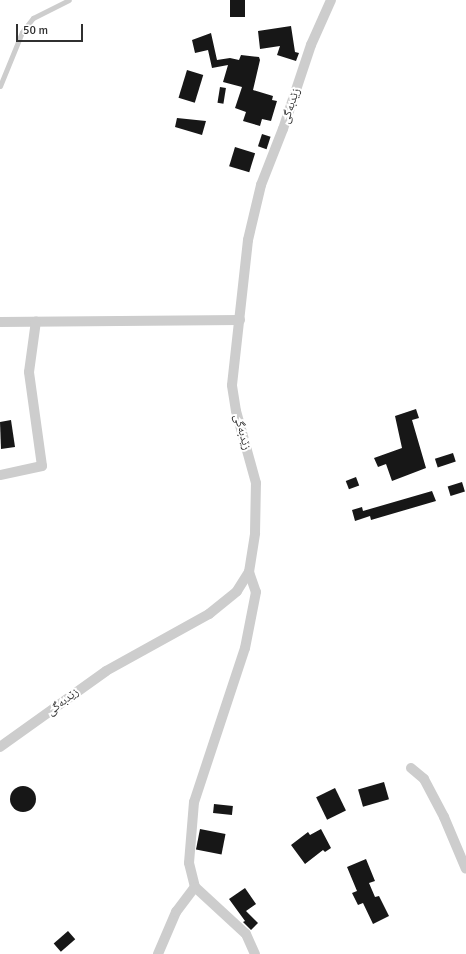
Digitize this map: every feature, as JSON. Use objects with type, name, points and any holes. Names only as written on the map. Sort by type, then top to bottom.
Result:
[{"type":"street","name":"زێدبەگی","points":[[0,747],[106,671],[209,614],[237,591],[249,572],[253,558],[257,492],[255,474],[234,398],[232,372],[240,320],[248,240],[257,198],[283,129],[311,44],[331,0]]},
{"type":"street","points":[[0,322],[240,320]]},
{"type":"street","points":[[0,474],[42,466],[30,372],[36,321]]},
{"type":"street","points":[[249,572],[256,592],[245,648],[194,802],[188,863],[195,886],[246,934],[255,954]]},
{"type":"street","points":[[411,768],[424,779],[444,817],[466,869]]},
{"type":"street","points":[[158,954],[176,912],[195,886]]},
{"type":"lane","points":[[0,86],[22,32],[33,18],[69,0]]},
{"type":"building","points":[[230,0],[245,0],[245,17],[230,17]]},
{"type":"building","points":[[291,26],[295,52],[299,53],[296,61],[277,55],[280,46],[260,49],[258,31]]},
{"type":"building","points":[[211,33],[217,60],[230,58],[239,60],[241,55],[259,57],[260,60],[253,90],[273,96],[272,100],[277,101],[271,121],[262,119],[260,126],[243,121],[246,112],[235,108],[242,87],[223,82],[228,65],[212,68],[208,50],[195,53],[192,40]]},
{"type":"building","points":[[187,70],[203,75],[195,103],[179,98]]},
{"type":"building","points":[[220,87],[226,88],[223,104],[217,103]]},
{"type":"building","points":[[177,118],[206,121],[202,135],[175,127]]},
{"type":"building","points":[[262,134],[271,137],[267,149],[258,146]]},
{"type":"building","points":[[235,147],[255,153],[249,172],[229,166]]},
{"type":"building","points":[[416,409],[419,418],[412,420],[426,468],[392,481],[386,464],[378,467],[374,458],[402,448],[395,416]]},
{"type":"building","points":[[11,420],[15,447],[1,449],[0,422]]},
{"type":"building","points":[[453,453],[456,462],[438,467],[435,459]]},
{"type":"building","points":[[356,477],[359,485],[349,489],[346,481]]},
{"type":"building","points":[[462,482],[465,492],[451,496],[448,486]]},
{"type":"building","points":[[432,491],[436,501],[371,520],[370,516],[355,521],[352,510],[362,507],[363,511]]},
{"type":"building","points":[[384,782],[389,799],[363,807],[358,789]]},
{"type":"building","points":[[23,786],[32,790],[36,799],[32,808],[23,812],[14,808],[10,799],[14,790]]},
{"type":"building","points":[[335,788],[346,810],[327,820],[316,797]]},
{"type":"building","points":[[214,804],[233,806],[232,815],[213,813]]},
{"type":"building","points":[[200,829],[226,834],[222,855],[196,850]]},
{"type":"building","points":[[321,829],[331,848],[325,852],[323,850],[305,864],[291,845],[308,832],[310,835]]},
{"type":"building","points":[[366,859],[375,881],[369,883],[375,897],[379,896],[389,916],[373,924],[363,903],[358,905],[352,893],[357,891],[347,867]]},
{"type":"building","points":[[245,888],[256,904],[246,911],[258,923],[251,930],[243,922],[245,921],[229,899]]},
{"type":"building","points":[[68,931],[75,939],[61,952],[54,943]]}]
